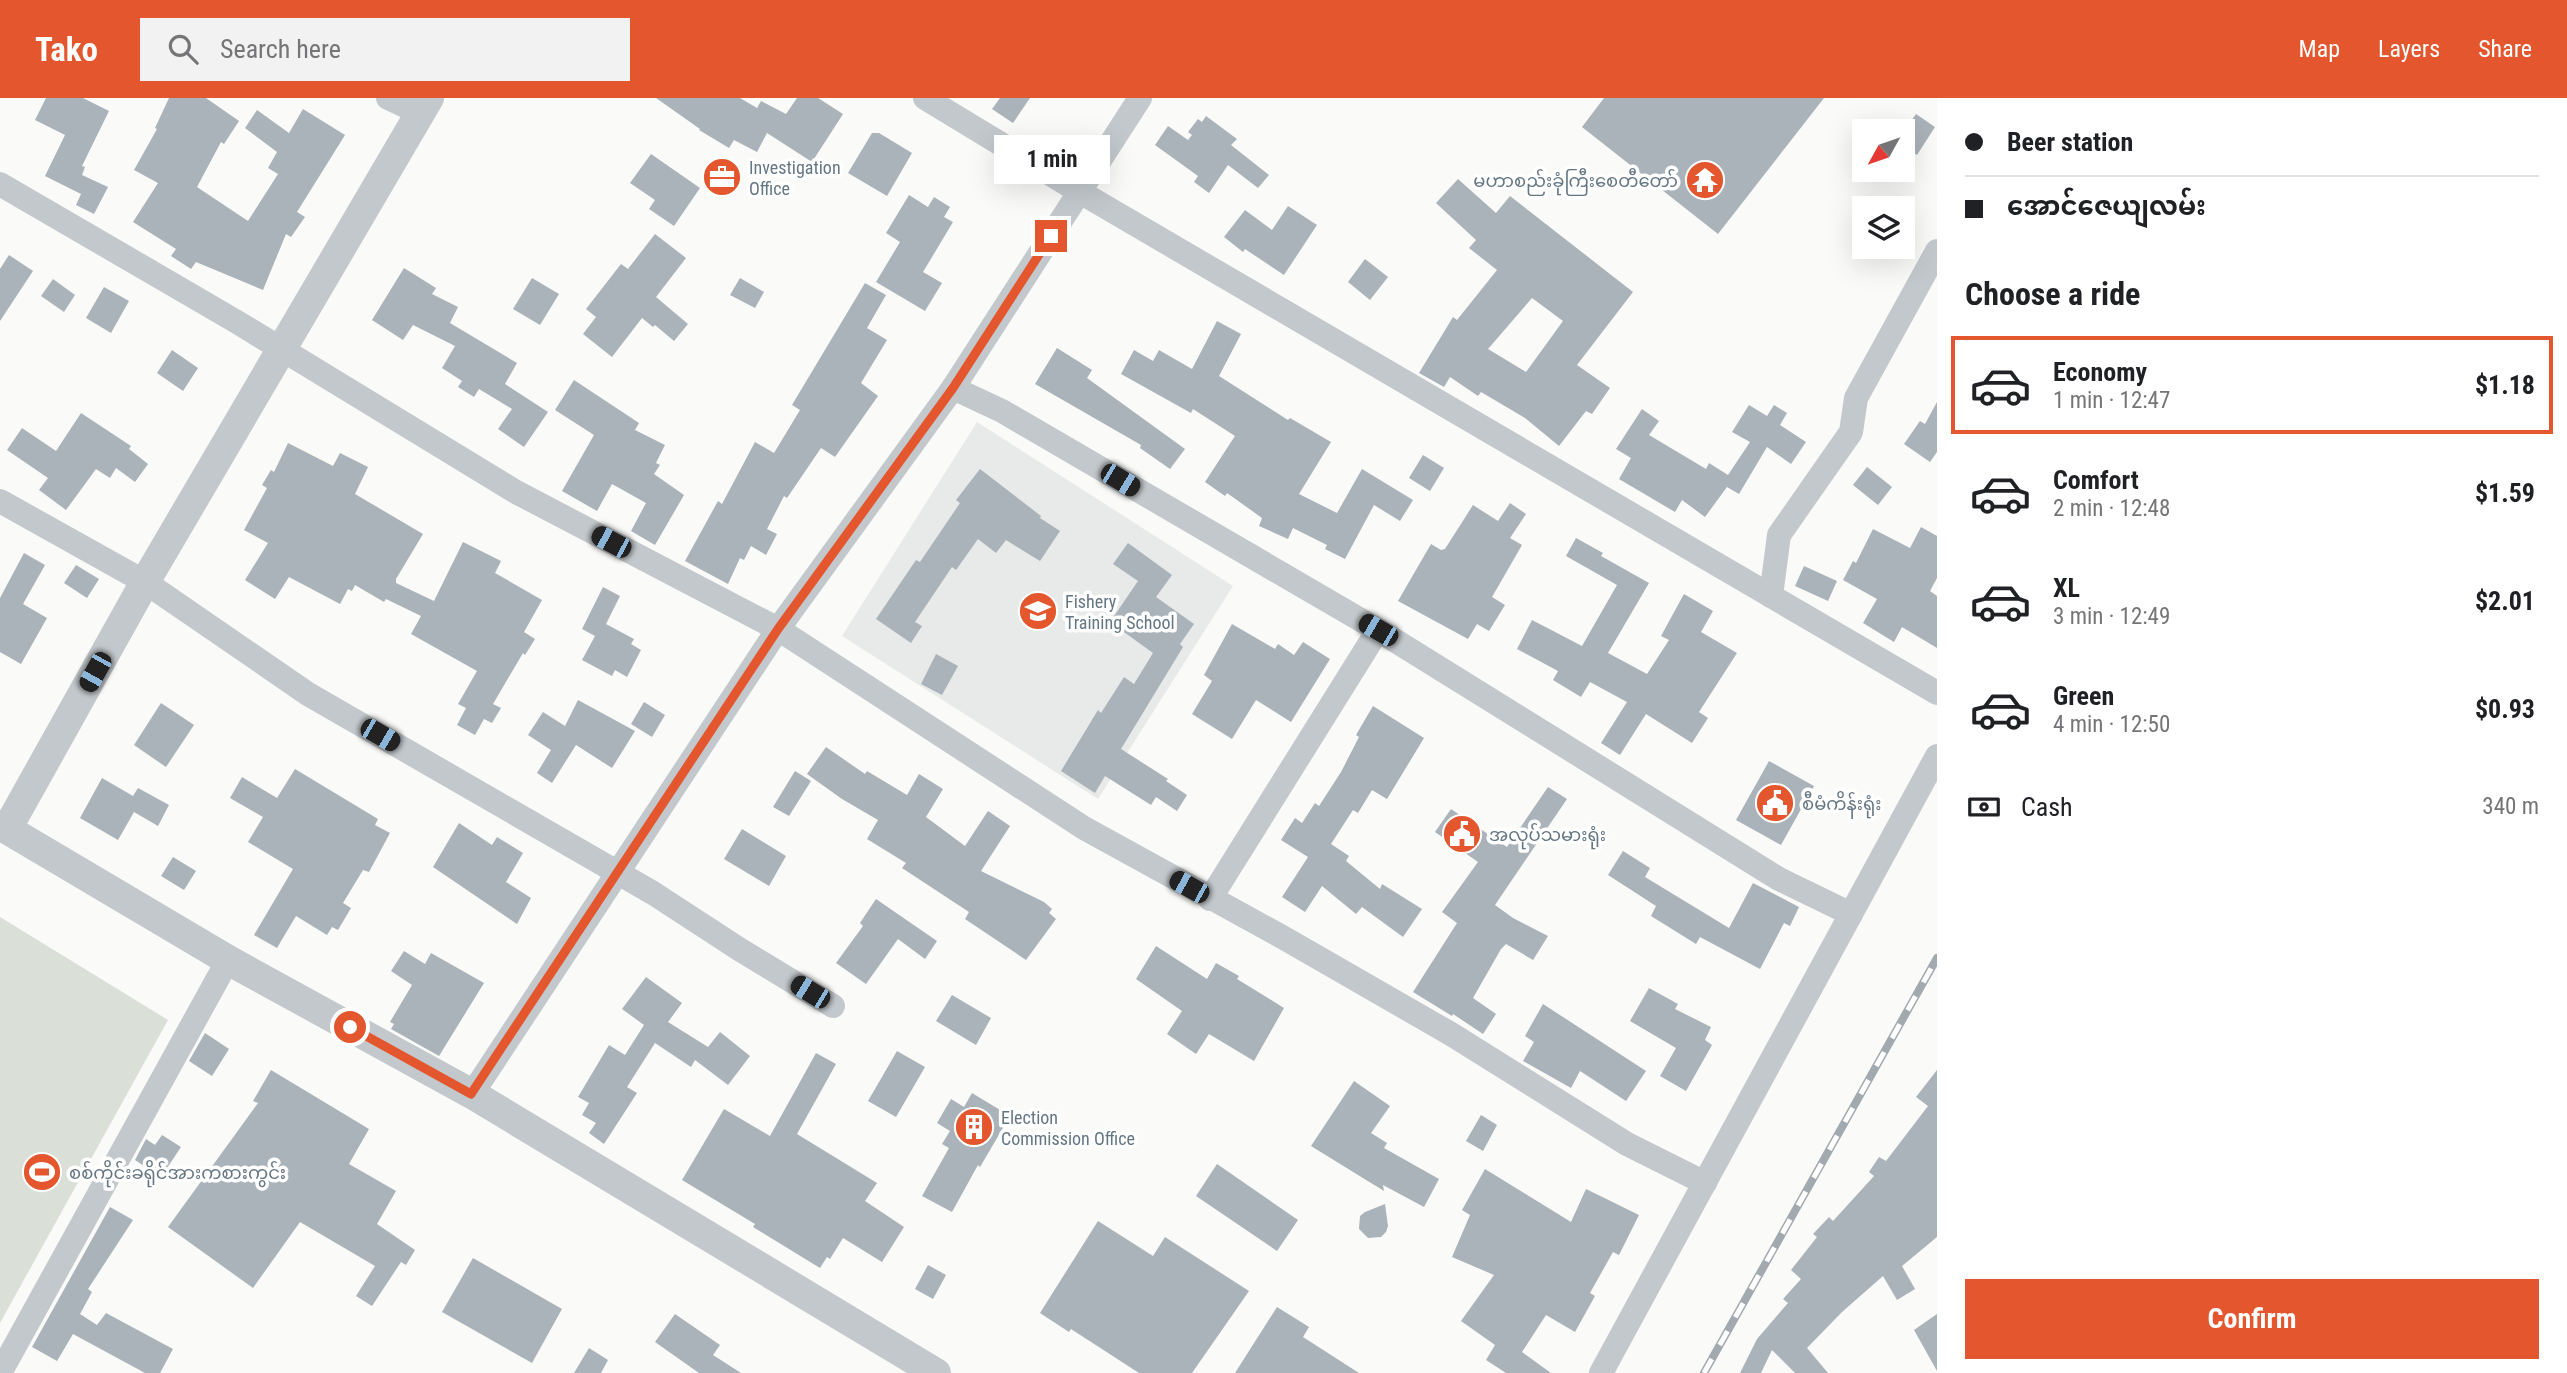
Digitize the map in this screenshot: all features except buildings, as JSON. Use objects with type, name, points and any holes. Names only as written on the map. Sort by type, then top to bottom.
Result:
[{"type":"street","points":[[388,98],[424,105],[280,348],[4,827],[228,960],[471,1094],[936,1373]]},
{"type":"street","points":[[925,98],[1080,192],[1937,693]]},
{"type":"street","points":[[471,1094],[619,874],[778,629],[953,388],[1140,98]]},
{"type":"street","points":[[0,184],[280,348],[516,492],[778,629],[1084,828],[1451,1034],[1627,1144],[1705,1183]]},
{"type":"street","points":[[1771,596],[1779,535],[1850,432],[1856,398],[1937,251]]},
{"type":"street","points":[[953,388],[1002,411],[1378,630],[1779,879],[1851,914]]},
{"type":"street","points":[[0,501],[145,582],[308,694],[619,874],[834,1006]]},
{"type":"street","points":[[1210,899],[1378,630]]},
{"type":"street","points":[[1601,1373],[1937,756]]},
{"type":"street","points":[[0,1373],[228,960]]},
{"type":"shaded area","name":"Fishery Training School","points":[[977,422],[1233,586],[1098,799],[842,636]]},
{"type":"shaded area","name":"စစ်ကိုင်းခရိုင်အားကစားကွင်း","points":[[0,917],[168,1020],[0,1323]]},
{"type":"railway","points":[[1704,1373],[1937,958]]},
{"type":"place","name":"Investigation Office","points":[[722,177]]},
{"type":"place","name":"မဟာစည်းခုံကြီးစေတီတော်","points":[[1705,180]]},
{"type":"place","name":"Fishery Training School","points":[[1038,611]]},
{"type":"place","name":"စီမံကိန်းရုံး‌","points":[[1775,803]]},
{"type":"place","name":"အလုပ်သမားရုံး","points":[[1462,834]]},
{"type":"place","name":"Election Commission Office","points":[[974,1127]]},
{"type":"place","name":"စစ်ကိုင်းခရိုင်အားကစားကွင်း","points":[[42,1172]]},
{"type":"route","points":[[350,1027],[471,1094],[619,874],[778,629],[953,388],[1051,236]]}]
